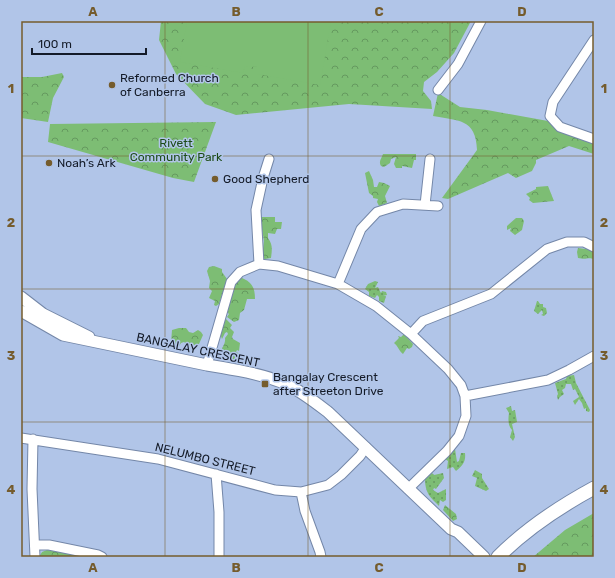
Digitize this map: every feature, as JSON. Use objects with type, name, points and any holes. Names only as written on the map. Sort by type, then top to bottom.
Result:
[{"type":"main road","points":[[498,557],[527,531],[575,498],[594,488]]},
{"type":"street","points":[[438,90],[458,64],[481,21]]},
{"type":"street","points":[[594,40],[553,102],[550,116],[560,127],[594,139]]},
{"type":"street","points":[[259,264],[256,210],[269,159]]},
{"type":"street","points":[[424,206],[430,159]]},
{"type":"street","points":[[338,284],[361,229],[377,212],[403,204],[438,206]]},
{"type":"street","points":[[411,334],[423,321],[491,294],[547,249],[567,242],[584,242],[594,247]]},
{"type":"street","points":[[207,365],[231,282],[240,272],[259,264],[278,266],[338,284],[376,306],[411,334],[448,370],[461,385],[465,396],[466,416],[459,436],[434,465],[408,488]]},
{"type":"street","name":"BANGALAY CRESCENT","points":[[21,297],[43,314],[100,343]]},
{"type":"street","name":"BANGALAY CRESCENT","points":[[21,311],[63,335],[230,369],[286,384],[310,398],[328,412],[451,529],[458,532],[484,557]]},
{"type":"street","points":[[465,396],[548,380],[594,356]]},
{"type":"street","name":"NELUMBO STREET","points":[[21,438],[158,459],[275,490],[301,492],[328,485],[341,475],[360,456],[366,447]]},
{"type":"street","points":[[33,439],[32,489],[35,557]]},
{"type":"street","points":[[216,474],[219,512],[219,557]]},
{"type":"street","points":[[301,492],[305,511],[321,557]]},
{"type":"street","name":"BANGALAY CRESCENT","points":[[451,529],[453,538],[473,557]]},
{"type":"street","points":[[34,545],[49,545],[102,557]]},
{"type":"green space","points":[[161,21],[471,21],[454,53],[437,72],[424,82],[423,91],[431,101],[432,109],[349,104],[236,115],[205,104],[176,74],[159,40]]},
{"type":"green space","points":[[187,21],[331,21],[320,85],[257,74],[257,67],[245,66],[243,73],[180,62]]},
{"type":"green space","points":[[62,73],[64,77],[53,98],[48,122],[21,118],[21,77],[42,77]]},
{"type":"green space","points":[[438,93],[460,107],[487,110],[548,121],[594,140],[594,154],[569,146],[536,160],[532,171],[516,178],[508,173],[448,199],[442,198],[477,150],[476,140],[469,126],[458,121],[433,116]]},
{"type":"green space","name":"Rivett Community Park","points":[[216,122],[194,182],[173,178],[48,142],[50,124]]},
{"type":"green space","points":[[383,154],[416,154],[416,160],[414,160],[412,168],[402,166],[402,168],[396,168],[394,164],[396,157],[391,159],[390,163],[384,167],[381,166],[380,163]]},
{"type":"green space","points":[[369,171],[374,187],[377,187],[379,182],[390,186],[385,196],[387,203],[379,206],[377,202],[378,199],[373,198],[373,196],[369,193],[365,173]]},
{"type":"green space","points":[[548,186],[554,201],[533,203],[529,200],[530,198],[526,194],[536,189],[536,187]]},
{"type":"green space","points":[[260,217],[275,217],[275,222],[282,222],[281,229],[277,229],[275,234],[268,233],[268,238],[272,248],[271,258],[262,258],[264,241]]},
{"type":"green space","points":[[516,218],[522,218],[524,221],[522,230],[515,235],[510,231],[511,228],[507,230],[507,226]]},
{"type":"green space","points":[[578,248],[594,250],[594,259],[578,258]]},
{"type":"green space","points":[[214,266],[222,269],[222,272],[227,279],[219,304],[216,306],[214,305],[215,301],[209,298],[212,291],[209,288],[210,281],[207,271],[209,267]]},
{"type":"green space","points":[[240,277],[252,285],[255,299],[247,299],[244,310],[240,313],[239,320],[234,322],[227,317],[229,314],[226,311],[230,289]]},
{"type":"green space","points":[[375,281],[378,282],[375,288],[378,287],[381,293],[382,291],[386,292],[387,295],[383,296],[386,296],[384,303],[379,301],[379,297],[377,295],[375,298],[369,296],[369,292],[365,289],[368,284]]},
{"type":"green space","points":[[537,301],[540,304],[543,304],[543,307],[546,308],[547,313],[544,316],[541,315],[543,314],[542,310],[538,314],[534,311]]},
{"type":"green space","points":[[226,319],[232,325],[230,328],[234,332],[232,337],[233,339],[240,343],[239,351],[237,350],[236,352],[245,356],[244,360],[240,362],[237,358],[232,360],[221,353],[225,338],[228,334],[227,332],[225,333],[222,339],[222,324]]},
{"type":"green space","points":[[186,328],[189,332],[193,333],[198,330],[201,332],[203,335],[199,344],[189,346],[184,342],[181,343],[178,348],[173,348],[171,343],[172,330]]},
{"type":"green space","points":[[404,334],[413,344],[409,349],[407,348],[403,354],[394,343],[399,338],[398,336],[401,337]]},
{"type":"green space","points":[[574,375],[576,383],[590,410],[589,412],[586,411],[586,408],[584,409],[579,399],[575,405],[573,401],[579,397],[575,389],[573,390],[571,384],[566,384],[565,388],[562,390],[564,394],[558,400],[555,383],[566,379],[567,376]]},
{"type":"green space","points":[[511,406],[512,411],[515,410],[517,422],[512,424],[515,437],[513,441],[510,437],[512,430],[508,418],[509,413],[506,408]]},
{"type":"green space","points":[[455,449],[457,462],[459,461],[461,453],[465,453],[464,463],[456,471],[453,467],[447,469],[448,461],[445,459]]},
{"type":"green space","points":[[475,470],[482,474],[482,478],[489,489],[486,491],[475,486],[477,478],[472,476]]},
{"type":"green space","points":[[432,473],[434,475],[443,473],[444,478],[436,489],[434,488],[433,490],[438,493],[446,489],[446,500],[443,502],[440,500],[439,506],[431,497],[426,488],[425,479]]},
{"type":"green space","points":[[445,505],[456,514],[457,519],[453,521],[443,510]]},
{"type":"green space","points":[[594,513],[594,557],[533,557],[565,530]]},
{"type":"green space","points":[[47,550],[91,557],[39,557],[42,552]]},
{"type":"place","name":"Reformed Church of Canberra","points":[[112,85]]},
{"type":"place","name":"Noah’s Ark","points":[[49,163]]},
{"type":"place","name":"Good Shepherd","points":[[215,179]]},
{"type":"place","name":"Bangalay Crescent after Streeton Drive","points":[[265,384]]}]
